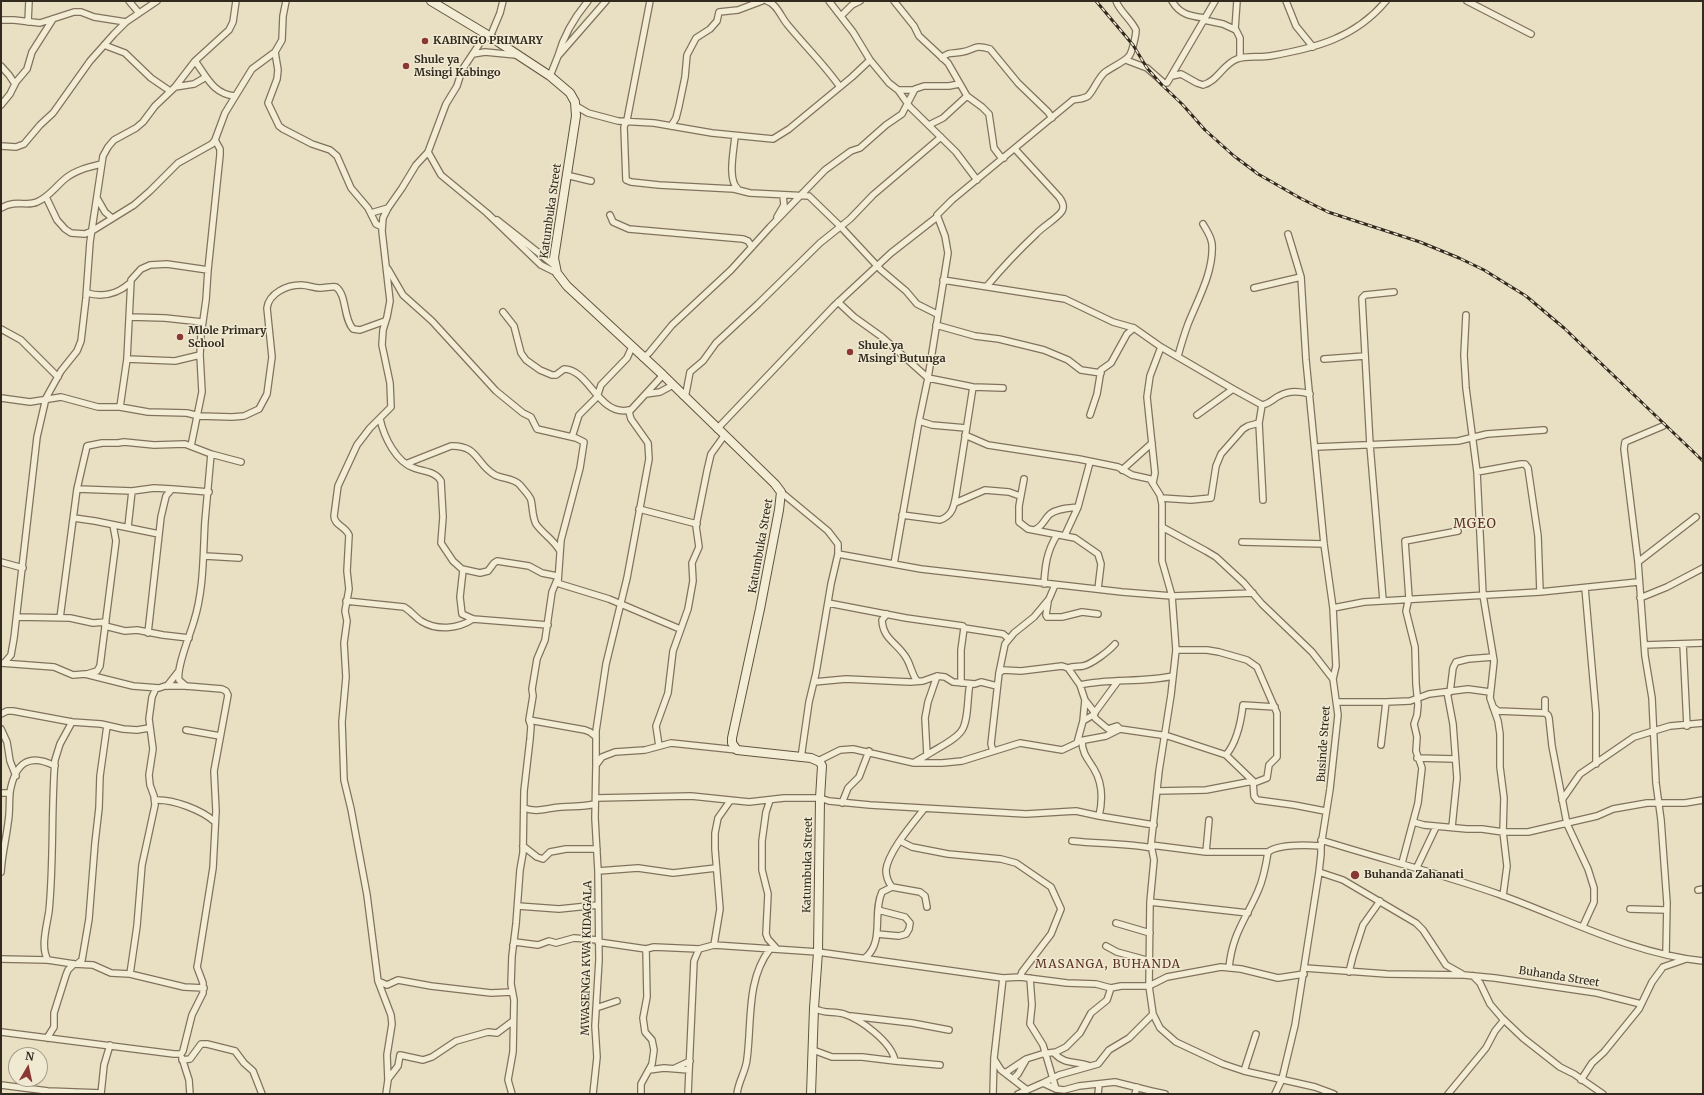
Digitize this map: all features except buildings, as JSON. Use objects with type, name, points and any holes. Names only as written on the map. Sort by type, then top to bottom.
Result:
[{"type":"main road","points":[[431,1],[488,35],[516,55],[550,76],[570,93],[576,106]]},
{"type":"main road","name":"Katumbuka Street","points":[[576,106],[574,129],[556,243],[556,269],[567,286],[663,375],[775,484],[781,492],[779,510],[760,609],[732,738],[732,743],[736,750]]},
{"type":"main road","points":[[736,750],[811,758],[818,761]]},
{"type":"main road","name":"Katumbuka Street","points":[[811,1094],[814,1050],[814,1008],[818,952],[820,798],[822,766],[818,761]]},
{"type":"street","points":[[28,22],[29,1]]},
{"type":"street","points":[[128,1],[139,13]]},
{"type":"street","points":[[1,146],[16,148],[24,144],[40,124],[54,111],[90,60],[126,22],[157,1]]},
{"type":"street","points":[[3,662],[9,658],[12,652],[23,568],[37,437],[45,399],[58,377],[78,349],[87,293],[96,197],[101,164],[105,151],[117,138],[139,126],[195,61],[229,30],[233,22],[236,1]]},
{"type":"street","points":[[46,197],[58,220],[67,230],[77,234],[92,231],[134,205],[178,163],[208,147],[215,140],[220,124],[252,69],[275,52],[282,40],[283,16],[286,1]]},
{"type":"street","points":[[386,1094],[388,1080],[388,1055],[392,1024],[391,1015],[378,981],[367,895],[344,780],[342,750],[346,677],[344,643],[347,621],[345,611],[349,589],[347,571],[349,535],[347,530],[334,520],[338,486],[357,446],[370,428],[390,408],[392,400],[390,378],[382,345],[383,330],[390,301],[382,226],[384,213],[416,165],[428,152],[446,104],[457,86],[465,64],[488,35],[500,13],[503,1]]},
{"type":"street","points":[[550,76],[563,38],[572,22],[588,1]]},
{"type":"street","points":[[558,56],[606,1]]},
{"type":"street","points":[[650,1],[628,121],[624,127],[626,142],[624,158],[627,181],[681,187],[739,190],[750,193],[811,198],[841,227],[881,270],[906,291],[917,304],[937,314]]},
{"type":"street","points":[[671,126],[676,118],[679,106],[688,55],[696,38],[713,26],[717,21],[718,12],[738,10],[762,1]]},
{"type":"street","points":[[767,1],[774,5],[787,25],[801,39],[840,87]]},
{"type":"street","points":[[829,1],[853,32],[870,60],[889,83],[898,90],[907,103],[956,152],[977,180]]},
{"type":"street","points":[[841,16],[852,5],[860,1]]},
{"type":"street","points":[[894,1],[914,26],[919,36],[954,72],[959,84],[967,96],[989,114],[994,148],[1000,156],[1004,158]]},
{"type":"street","points":[[718,429],[838,302],[891,253],[937,217],[940,211],[1073,100],[1084,98],[1088,95],[1097,80],[1103,74],[1114,65],[1126,60],[1131,54],[1136,30],[1129,18],[1120,9],[1116,1]]},
{"type":"street","points":[[1172,1],[1184,14],[1223,24],[1235,29]]},
{"type":"street","points":[[1126,60],[1148,68],[1164,84],[1170,80],[1215,1]]},
{"type":"street","points":[[1237,1],[1235,29],[1240,38],[1240,58]]},
{"type":"street","points":[[1286,1],[1296,26],[1313,47]]},
{"type":"street","points":[[1172,76],[1181,74],[1194,82],[1203,85],[1219,74],[1232,60],[1268,56],[1313,47],[1341,37],[1360,26],[1372,18],[1386,1]]},
{"type":"street","points":[[1467,1],[1532,34]]},
{"type":"street","points":[[1,20],[40,23],[74,12],[81,12],[94,17],[126,22]]},
{"type":"street","points":[[1,104],[10,94],[15,84],[27,69],[32,52],[53,19]]},
{"type":"street","points":[[104,45],[125,53],[151,78],[172,89],[194,84],[206,77]]},
{"type":"street","points":[[942,58],[948,53],[964,52],[975,46],[990,49],[1018,83],[1048,112],[1052,118]]},
{"type":"street","points":[[275,52],[278,70],[277,79],[270,94],[268,104],[280,126],[312,144],[328,149],[334,153],[339,160],[350,188],[371,213],[376,224],[382,226]]},
{"type":"street","points":[[473,54],[484,52],[516,55]]},
{"type":"street","points":[[576,106],[588,113],[610,119],[671,126],[766,140],[775,138],[789,129],[870,60]]},
{"type":"street","points":[[195,61],[220,93],[235,96]]},
{"type":"street","points":[[1,66],[8,73],[15,84]]},
{"type":"street","points":[[898,90],[914,90],[924,86],[949,86],[959,84]]},
{"type":"street","points":[[643,358],[649,353],[672,325],[731,270],[825,170],[851,151],[860,148],[886,125],[902,114],[914,90]]},
{"type":"street","points":[[929,125],[943,118],[967,96]]},
{"type":"street","points":[[735,136],[732,178],[734,184],[739,190]]},
{"type":"street","points":[[683,396],[686,393],[690,372],[703,361],[716,343],[749,313],[820,243],[861,210],[873,196],[941,137]]},
{"type":"street","points":[[191,446],[202,385],[200,355],[202,322],[206,300],[220,155],[220,149],[215,140]]},
{"type":"street","points":[[987,286],[1036,233],[1063,209],[1063,203],[1059,197],[1015,149]]},
{"type":"street","points":[[428,152],[443,177],[487,213],[541,265],[556,269]]},
{"type":"street","points":[[428,152],[442,175],[556,269]]},
{"type":"street","points":[[1,208],[14,203],[35,203],[46,197],[68,177],[83,169],[101,164]]},
{"type":"street","points":[[566,175],[591,181]]},
{"type":"street","points":[[770,227],[782,210],[784,202],[783,195]]},
{"type":"street","points":[[96,197],[112,218]]},
{"type":"street","points":[[371,213],[388,208]]},
{"type":"street","points":[[610,215],[613,222],[629,229],[743,239],[752,247]]},
{"type":"street","points":[[894,564],[928,378],[948,248],[937,217]]},
{"type":"street","points":[[1178,356],[1188,325],[1207,277],[1212,250],[1211,238],[1203,224]]},
{"type":"street","points":[[1288,234],[1301,277],[1324,544],[1333,608],[1336,666],[1333,679]]},
{"type":"street","points":[[87,293],[101,296],[122,289],[130,283],[141,269],[150,265],[167,264],[208,270]]},
{"type":"street","points":[[387,268],[403,295],[435,324],[496,391],[523,413],[531,416],[538,430],[582,440],[584,445],[575,490],[563,531],[557,578],[552,592],[545,640],[537,659],[533,677],[533,696],[529,720],[530,732],[524,808],[523,846],[513,945],[513,1052],[508,1080],[512,1094]]},
{"type":"street","points":[[1254,288],[1301,277]]},
{"type":"street","points":[[943,280],[1065,300],[1113,322],[1134,328],[1161,347],[1233,390],[1262,405],[1286,393],[1301,392],[1310,394]]},
{"type":"street","points":[[120,407],[127,359],[130,317],[130,283]]},
{"type":"street","points":[[1,398],[30,402],[61,397],[98,407],[120,407],[148,412],[240,417],[259,409],[267,394],[271,367],[268,304],[271,298],[283,289],[302,285],[321,288],[336,287],[341,294],[347,319],[353,329],[360,330],[385,321]]},
{"type":"street","points":[[1383,600],[1370,445],[1363,296],[1394,292]]},
{"type":"street","points":[[838,302],[854,317],[882,337],[898,353],[928,378],[973,387],[1003,388]]},
{"type":"street","points":[[503,312],[514,326],[521,353],[526,360],[540,370],[552,375],[564,368],[569,369],[582,378],[597,396],[616,409],[622,411],[629,410],[663,375]]},
{"type":"street","points":[[1466,315],[1464,355],[1466,388],[1477,472],[1483,595],[1494,668],[1490,692],[1498,721],[1500,767],[1504,798],[1503,834],[1507,866],[1503,896]]},
{"type":"street","points":[[130,317],[165,318],[202,322]]},
{"type":"street","points":[[936,325],[975,336],[999,339],[1038,348],[1057,354],[1080,370],[1101,373]]},
{"type":"street","points":[[1090,415],[1103,368],[1111,363],[1127,334],[1134,328]]},
{"type":"street","points":[[1,329],[21,340],[58,377]]},
{"type":"street","points":[[572,437],[577,417],[597,396],[601,385],[625,361],[632,347]]},
{"type":"street","points":[[1153,483],[1155,476],[1147,409],[1148,386],[1153,366],[1161,347]]},
{"type":"street","points":[[127,359],[175,361],[200,355]]},
{"type":"street","points":[[1324,359],[1365,356]]},
{"type":"street","points":[[646,394],[660,392],[673,385]]},
{"type":"street","points":[[902,515],[942,520],[951,513],[955,503],[973,387]]},
{"type":"street","points":[[1197,415],[1233,390]]},
{"type":"street","points":[[1262,405],[1260,423],[1263,500]]},
{"type":"street","name":"MWASENGA KWA KIDAGALA","points":[[594,1094],[598,941],[598,871],[595,801],[596,737],[606,664],[621,604],[649,459],[649,445],[645,437],[630,419],[629,410]]},
{"type":"street","points":[[380,419],[387,441],[402,460],[414,468],[433,473],[441,481],[443,517],[442,543],[456,565],[462,569],[484,573],[488,572],[497,561],[530,566],[542,574],[557,578],[560,584],[621,604],[680,629]]},
{"type":"street","points":[[919,421],[932,425],[966,428]]},
{"type":"street","points":[[1161,498],[1191,500],[1211,498],[1216,466],[1221,454],[1243,429],[1260,423]]},
{"type":"street","points":[[1663,426],[1628,440],[1624,444],[1638,562],[1638,582],[1644,645],[1652,698],[1666,910],[1666,954]]},
{"type":"street","points":[[1316,447],[1458,441],[1487,434],[1544,430]]},
{"type":"street","points":[[965,435],[988,445],[1056,454],[1118,468],[1132,475],[1146,477],[1153,483],[1161,498],[1163,517],[1162,561],[1172,596],[1176,650],[1151,847],[1154,860],[1150,902],[1149,986],[1153,1014],[1160,1028],[1176,1042],[1223,1064],[1244,1071],[1315,1086],[1334,1094]]},
{"type":"street","points":[[660,746],[656,726],[668,693],[672,658],[680,629],[687,614],[693,581],[692,563],[699,547],[696,533],[697,524],[709,461],[715,447],[724,436]]},
{"type":"street","points":[[60,618],[77,490],[86,448],[88,446],[102,443],[124,442],[154,445],[178,444],[191,446],[211,454],[241,462]]},
{"type":"street","points":[[1122,470],[1152,443]]},
{"type":"street","points":[[408,463],[451,446],[459,446],[472,451],[491,472],[520,484],[530,499],[536,524],[556,544],[561,552]]},
{"type":"street","points":[[186,686],[179,680],[179,671],[201,593],[205,556],[211,454]]},
{"type":"street","points":[[1065,535],[1078,507],[1090,462]]},
{"type":"street","points":[[1477,472],[1526,464],[1528,468],[1538,536],[1540,592]]},
{"type":"street","points":[[1024,478],[1020,496],[1019,522],[1025,527],[1034,530],[1075,538],[1098,554],[1101,564],[1098,589]]},
{"type":"street","points":[[77,490],[132,491],[154,488],[209,492]]},
{"type":"street","points":[[148,633],[164,502],[168,492],[172,489]]},
{"type":"street","points":[[955,503],[985,490],[1009,492],[1020,496]]},
{"type":"street","points":[[128,527],[132,491]]},
{"type":"street","points":[[781,492],[832,535],[838,544],[838,554],[832,575],[802,758]]},
{"type":"street","points":[[1034,530],[1039,528],[1052,513],[1062,508],[1078,507]]},
{"type":"street","points":[[639,509],[697,524]]},
{"type":"street","points":[[1638,562],[1696,517]]},
{"type":"street","points":[[74,518],[159,534]]},
{"type":"street","points":[[3,662],[54,667],[73,675],[97,671],[100,666],[116,542],[113,525]]},
{"type":"street","name":"Businde Street","points":[[1162,527],[1206,550],[1216,557],[1320,660],[1333,679],[1338,715],[1331,782],[1325,811],[1321,843],[1320,872],[1312,911],[1295,1025],[1282,1078],[1275,1094]]},
{"type":"street","points":[[1402,863],[1419,800],[1422,768],[1417,758],[1416,751],[1417,737],[1414,724],[1418,712],[1418,698],[1415,647],[1406,611],[1409,598],[1405,541],[1458,531]]},
{"type":"street","points":[[1044,584],[1047,556],[1050,546],[1057,535]]},
{"type":"street","points":[[1242,542],[1324,544]]},
{"type":"street","points":[[838,554],[921,569],[1044,584],[1172,596],[1253,593]]},
{"type":"street","points":[[205,556],[239,558]]},
{"type":"street","points":[[1,562],[23,568]]},
{"type":"street","points":[[1640,598],[1667,587],[1703,568]]},
{"type":"street","points":[[462,569],[460,596],[462,614],[465,617],[473,619],[548,625]]},
{"type":"street","points":[[1333,608],[1350,603],[1383,600],[1540,592],[1638,582]]},
{"type":"street","points":[[1055,585],[1049,599],[1046,615],[1047,617],[1062,617],[1082,612],[1098,614]]},
{"type":"street","points":[[1585,588],[1596,713],[1596,764]]},
{"type":"street","points":[[993,751],[991,744],[997,686],[1005,644],[1034,617],[1049,599]]},
{"type":"street","points":[[346,601],[404,607],[419,620],[431,626],[459,627],[473,619]]},
{"type":"street","points":[[828,603],[963,626],[964,628],[1003,634],[1009,639]]},
{"type":"street","points":[[887,614],[882,620],[883,632],[905,655],[911,672],[917,681]]},
{"type":"street","points":[[17,618],[79,619],[93,623],[106,624],[123,631],[138,630],[148,633],[189,638]]},
{"type":"street","points":[[961,683],[961,650],[964,628]]},
{"type":"street","points":[[1644,645],[1703,643]]},
{"type":"street","points":[[1068,668],[1086,665],[1110,650],[1115,644]]},
{"type":"street","points":[[1683,644],[1687,726]]},
{"type":"street","points":[[1157,792],[1206,790],[1253,782],[1267,778],[1269,765],[1277,757],[1277,713],[1257,667],[1251,662],[1229,654],[1207,650],[1176,650]]},
{"type":"street","points":[[1452,827],[1457,778],[1449,692],[1454,668],[1456,662],[1493,657]]},
{"type":"street","points":[[100,666],[106,679]]},
{"type":"street","points":[[999,673],[1003,670],[1021,671],[1062,666],[1068,668],[1080,684],[1085,700],[1100,724],[1108,729],[1112,729],[1116,726],[1120,729],[1173,737],[1226,755],[1253,782],[1254,796],[1257,800],[1325,811]]},
{"type":"street","points":[[167,686],[179,671]]},
{"type":"street","points":[[85,674],[132,686],[156,688],[167,686],[217,688],[226,691],[228,695],[214,771],[215,822],[212,884],[198,962],[204,988],[192,1015],[183,1052],[181,1054],[189,1080],[190,1094]]},
{"type":"street","points":[[814,682],[846,679],[898,683],[923,681],[937,676],[946,677],[953,682],[970,684],[981,682],[997,686]]},
{"type":"street","points":[[927,755],[925,718],[928,702],[937,676]]},
{"type":"street","points":[[1080,684],[1157,679],[1173,676]]},
{"type":"street","points":[[1083,721],[1094,714],[1118,681]]},
{"type":"street","points":[[914,763],[945,744],[962,730],[968,706],[970,684]]},
{"type":"street","points":[[130,974],[137,926],[142,865],[155,800],[150,785],[149,775],[153,749],[149,728],[150,712],[156,688]]},
{"type":"street","points":[[1337,702],[1410,701],[1429,694],[1468,689],[1490,692]]},
{"type":"street","points":[[1085,700],[1080,741],[1084,753],[1095,771],[1101,786],[1102,806],[1099,816]]},
{"type":"street","points":[[1545,700],[1545,713],[1549,718],[1552,746],[1566,824],[1588,869],[1594,888],[1594,902],[1583,926]]},
{"type":"street","points":[[1381,745],[1386,702]]},
{"type":"street","points":[[1226,755],[1237,733],[1242,717],[1243,705],[1275,707]]},
{"type":"street","points":[[1493,707],[1495,710],[1501,712],[1545,713]]},
{"type":"street","points":[[1,714],[13,710],[72,722],[101,724],[132,730],[149,728]]},
{"type":"street","points":[[1498,721],[1501,712]]},
{"type":"street","points":[[529,720],[585,730],[596,737]]},
{"type":"street","points":[[48,960],[46,956],[45,944],[52,884],[55,766],[58,749],[72,722]]},
{"type":"street","points":[[1562,800],[1580,774],[1634,737],[1670,726],[1687,726],[1703,723]]},
{"type":"street","points":[[47,1038],[54,1027],[54,1013],[68,970],[83,959],[89,919],[95,843],[100,808],[100,776],[107,726]]},
{"type":"street","points":[[818,761],[835,752],[846,749],[869,751],[896,760],[914,763],[927,764],[953,762],[1020,743],[1062,750],[1071,747],[1080,741],[1106,736],[1120,729]]},
{"type":"street","points":[[1,730],[7,742],[10,761],[16,776]]},
{"type":"street","points":[[186,730],[220,736]]},
{"type":"street","points":[[596,765],[602,757],[615,752],[645,750],[672,743],[715,749],[736,750]]},
{"type":"street","points":[[842,803],[848,788],[859,777],[869,751]]},
{"type":"street","points":[[1417,758],[1455,759]]},
{"type":"street","points":[[1,872],[2,853],[9,822],[10,793],[16,776],[22,765],[29,760],[46,762],[55,766]]},
{"type":"street","points":[[1,793],[10,793]]},
{"type":"street","points":[[524,808],[537,811],[560,807],[586,806],[595,801],[691,796],[749,802],[784,798],[820,798],[842,803],[924,809],[956,809],[1026,814],[1072,811],[1154,824]]},
{"type":"street","points":[[155,800],[168,801],[203,813],[215,822]]},
{"type":"street","points":[[770,800],[764,822],[762,841],[762,870],[768,894],[766,934],[768,940],[777,949]]},
{"type":"street","points":[[1413,822],[1436,827],[1496,831],[1503,834],[1528,832],[1566,824],[1597,816],[1613,809],[1658,802],[1685,803],[1703,800]]},
{"type":"street","points":[[714,945],[720,915],[714,840],[718,818],[730,801]]},
{"type":"street","points":[[892,887],[887,879],[886,868],[900,841],[911,824],[924,809]]},
{"type":"street","points":[[1206,852],[1209,820]]},
{"type":"street","points":[[1417,867],[1436,827]]},
{"type":"street","points":[[900,841],[912,847],[948,854],[1009,860],[1022,866],[1050,887],[1061,909],[1058,920],[1051,934],[1022,972],[1020,977]]},
{"type":"street","points":[[1072,841],[1106,844],[1133,844],[1206,852],[1268,852],[1272,849],[1321,843],[1417,867],[1503,896],[1619,940],[1666,954],[1703,961]]},
{"type":"street","points":[[523,846],[542,859],[550,852],[566,849],[597,849]]},
{"type":"street","points":[[1229,968],[1230,956],[1238,930],[1248,913],[1262,879],[1268,852]]},
{"type":"street","points":[[598,871],[638,868],[673,873],[716,868]]},
{"type":"street","points":[[1320,872],[1340,878],[1380,901],[1423,930],[1446,965],[1464,975]]},
{"type":"street","points":[[865,958],[873,949],[877,934],[878,910],[882,892],[892,887],[922,892],[928,907]]},
{"type":"street","points":[[1349,972],[1363,925],[1380,901]]},
{"type":"street","points":[[1150,902],[1248,913]]},
{"type":"street","points":[[518,906],[559,909],[598,905]]},
{"type":"street","points":[[877,934],[899,936],[906,934],[910,923],[904,917],[878,910]]},
{"type":"street","points":[[1630,910],[1666,910]]},
{"type":"street","points":[[1116,923],[1150,933]]},
{"type":"street","points":[[513,945],[515,942],[538,945],[550,941],[556,943],[574,938],[646,949],[654,947],[699,949],[714,945],[777,949],[865,958],[1003,978],[1020,977],[1096,984],[1111,988],[1121,986],[1149,986]]},
{"type":"street","points":[[1106,946],[1117,952],[1150,961]]},
{"type":"street","points":[[641,1094],[642,1081],[652,1064],[654,1050],[652,1040],[645,1032],[643,1018],[646,997],[646,949]]},
{"type":"street","points":[[688,1094],[694,966],[699,949]]},
{"type":"street","points":[[736,1094],[747,1059],[755,976],[764,956],[770,949]]},
{"type":"street","points":[[1,959],[48,960],[93,965],[111,973],[130,974],[184,987],[204,988]]},
{"type":"street","points":[[1581,1080],[1592,1063],[1604,1052],[1637,1011],[1652,982],[1663,967],[1686,959]]},
{"type":"street","points":[[1446,965],[1446,975]]},
{"type":"street","name":"Buhanda Street","points":[[1149,986],[1167,977],[1221,967],[1278,978],[1304,971],[1464,975],[1582,991],[1641,1004]]},
{"type":"street","points":[[1472,976],[1480,983],[1490,1004],[1504,1020],[1546,1058],[1603,1094]]},
{"type":"street","points":[[993,1094],[994,1058],[1003,978]]},
{"type":"street","points":[[1030,978],[1032,1004],[1030,1024],[1043,1045],[1056,1089]]},
{"type":"street","points":[[378,981],[387,985],[398,980],[431,986],[491,993],[512,992]]},
{"type":"street","points":[[1005,1073],[1026,1060],[1064,1049],[1076,1038],[1091,1013],[1107,1000],[1111,988]]},
{"type":"street","points":[[596,1008],[617,1001]]},
{"type":"street","points":[[814,1008],[822,1012],[949,1030]]},
{"type":"street","points":[[1018,1094],[1054,1078],[1098,1064],[1108,1050],[1129,1038],[1153,1014]]},
{"type":"street","points":[[849,1016],[865,1024],[874,1031],[887,1046],[895,1061]]},
{"type":"street","points":[[388,1080],[398,1066],[400,1055],[426,1059],[432,1057],[456,1040],[488,1032],[497,1033],[512,1020]]},
{"type":"street","points":[[1448,1094],[1483,1051],[1495,1031],[1504,1020]]},
{"type":"street","points":[[503,1029],[513,1034]]},
{"type":"street","points":[[1,1032],[181,1054]]},
{"type":"street","points":[[1244,1071],[1256,1034]]},
{"type":"street","points":[[182,1060],[190,1059],[201,1044],[230,1049],[238,1054],[244,1063],[253,1071],[262,1094]]},
{"type":"street","points":[[1,1085],[48,1093],[101,1094],[104,1065],[110,1045]]},
{"type":"street","points":[[814,1050],[832,1057],[862,1057],[940,1065]]},
{"type":"street","points":[[1054,1053],[1060,1060],[1090,1066]]},
{"type":"street","points":[[994,1058],[1001,1070],[1027,1090]]},
{"type":"street","points":[[1013,1079],[1018,1074],[1026,1060]]},
{"type":"street","points":[[675,1068],[690,1061]]},
{"type":"street","points":[[649,1070],[675,1068],[689,1070]]},
{"type":"street","points":[[1043,1083],[1056,1089],[1069,1090],[1079,1086],[1104,1082],[1115,1082],[1151,1092],[1165,1094]]},
{"type":"street","points":[[1098,1094],[1099,1084]]},
{"type":"street","points":[[1135,1094],[1137,1087]]},
{"type":"railway","points":[[1096,1],[1133,45],[1147,68],[1162,85],[1182,104],[1205,130],[1234,156],[1258,174],[1328,212],[1420,242],[1459,258],[1484,270],[1526,296],[1564,328],[1703,461]]},
{"type":"place","name":"KABINGO PRIMARY","points":[[425,41]]},
{"type":"place","name":"Shule ya Msingi Kabingo","points":[[406,66]]},
{"type":"place","name":"Mlole Primary School","points":[[180,337]]},
{"type":"place","name":"Shule ya Msingi Butunga","points":[[850,352]]},
{"type":"place","name":"Buhanda Zahanati","points":[[1355,875]]},
{"type":"district","name":"MGEO","points":[[1475,524]]},
{"type":"district","name":"MASANGA, BUHANDA","points":[[1108,965]]}]
